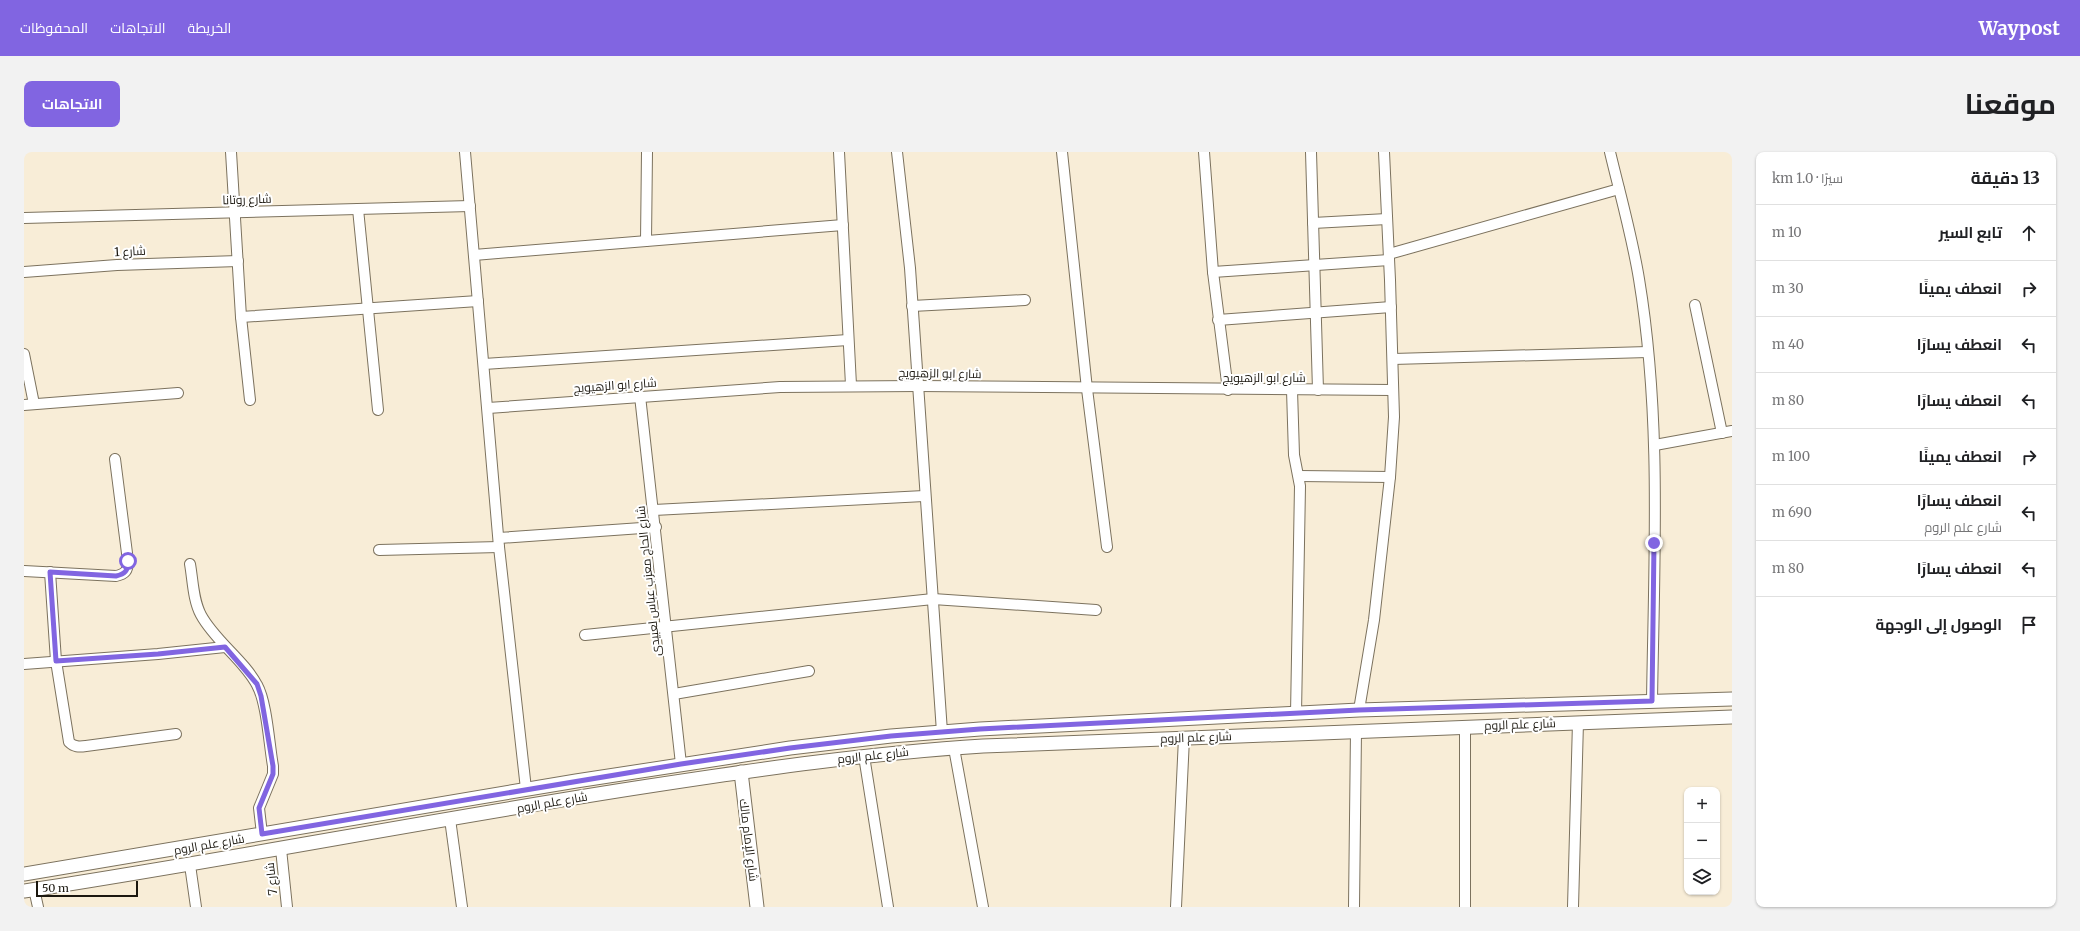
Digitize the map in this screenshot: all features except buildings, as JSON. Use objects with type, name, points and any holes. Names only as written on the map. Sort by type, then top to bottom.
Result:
[{"type":"street","points":[[231,152],[241,317],[250,400]]},
{"type":"street","points":[[465,152],[499,543],[526,789]]},
{"type":"street","points":[[646,241],[647,152]]},
{"type":"street","points":[[839,152],[851,386]]},
{"type":"street","points":[[897,152],[912,306],[924,496],[942,732]]},
{"type":"street","points":[[1062,152],[1087,389],[1107,547]]},
{"type":"street","points":[[1204,152],[1213,272],[1228,390]]},
{"type":"street","points":[[1311,152],[1318,390]]},
{"type":"street","points":[[1359,710],[1374,620],[1390,477],[1394,417],[1384,152]]},
{"type":"street","points":[[1610,152],[1639,279],[1648,352],[1654,445],[1652,701]]},
{"type":"street","points":[[1213,272],[1314,265],[1389,257],[1619,189]]},
{"type":"street","name":"شارع روتانا","points":[[24,218],[470,206]]},
{"type":"street","points":[[358,209],[378,410]]},
{"type":"street","points":[[1313,223],[1387,219]]},
{"type":"street","points":[[474,255],[843,225]]},
{"type":"street","name":"شارع 1","points":[[24,272],[117,265],[238,262]]},
{"type":"street","points":[[912,306],[1026,300]]},
{"type":"street","points":[[241,317],[478,301]]},
{"type":"street","points":[[1696,305],[1722,433]]},
{"type":"street","points":[[1218,320],[1391,307]]},
{"type":"street","points":[[484,364],[848,340]]},
{"type":"street","points":[[1393,359],[1648,352]]},
{"type":"street","points":[[24,354],[29,404],[178,393]]},
{"type":"street","name":"شارع ابو الزهيويج","points":[[488,408],[780,387],[918,386],[1087,389],[1392,390]]},
{"type":"street","points":[[1292,390],[1294,455],[1300,486],[1296,714]]},
{"type":"street","name":"شارع الحاج معزب عباس لعبيدى","points":[[640,396],[656,527],[681,764]]},
{"type":"street","points":[[1654,445],[1732,431]]},
{"type":"street","points":[[24,571],[116,576],[127,570],[128,561],[115,459]]},
{"type":"street","points":[[1299,476],[1390,477]]},
{"type":"street","points":[[654,510],[924,496]]},
{"type":"street","points":[[379,550],[499,543],[656,527]]},
{"type":"street","points":[[190,564],[196,602],[200,614],[209,628],[257,684],[261,696],[273,766],[273,774],[259,808],[262,834]]},
{"type":"street","points":[[50,572],[56,661],[69,742],[72,745],[86,746],[176,734]]},
{"type":"street","points":[[585,635],[933,599],[1096,610]]},
{"type":"street","points":[[24,664],[158,654],[225,647]]},
{"type":"street","points":[[674,694],[809,671]]},
{"type":"street","name":"شارع علم الروم","points":[[24,874],[681,764],[797,747],[942,732],[1359,710],[1732,698]]},
{"type":"street","name":"شارع علم الروم","points":[[29,890],[190,865],[580,797],[741,772],[864,756],[954,748],[1083,742],[1465,726],[1732,717]]},
{"type":"street","points":[[1573,907],[1578,722]]},
{"type":"street","points":[[1083,724],[1083,742]]},
{"type":"street","points":[[1465,726],[1465,907]]},
{"type":"street","points":[[1354,907],[1356,731]]},
{"type":"street","points":[[1176,907],[1184,738]]},
{"type":"street","points":[[954,748],[983,907]]},
{"type":"street","points":[[864,756],[888,907]]},
{"type":"street","name":"شارع الإمام مالك","points":[[741,772],[757,907]]},
{"type":"street","points":[[576,781],[580,797]]},
{"type":"street","points":[[450,819],[462,907]]},
{"type":"street","points":[[231,840],[235,857]]},
{"type":"street","name":"شارع 7","points":[[281,849],[287,907]]},
{"type":"street","points":[[190,865],[196,907]]},
{"type":"street","points":[[29,890],[38,907]]},
{"type":"route","points":[[128,561],[127,570],[121,575],[116,576],[50,572],[56,661],[158,654],[225,647],[257,684],[261,696],[273,766],[273,774],[260,801],[259,808],[262,834],[681,764],[790,748],[891,736],[980,729],[1359,710],[1652,701],[1654,543]]}]
